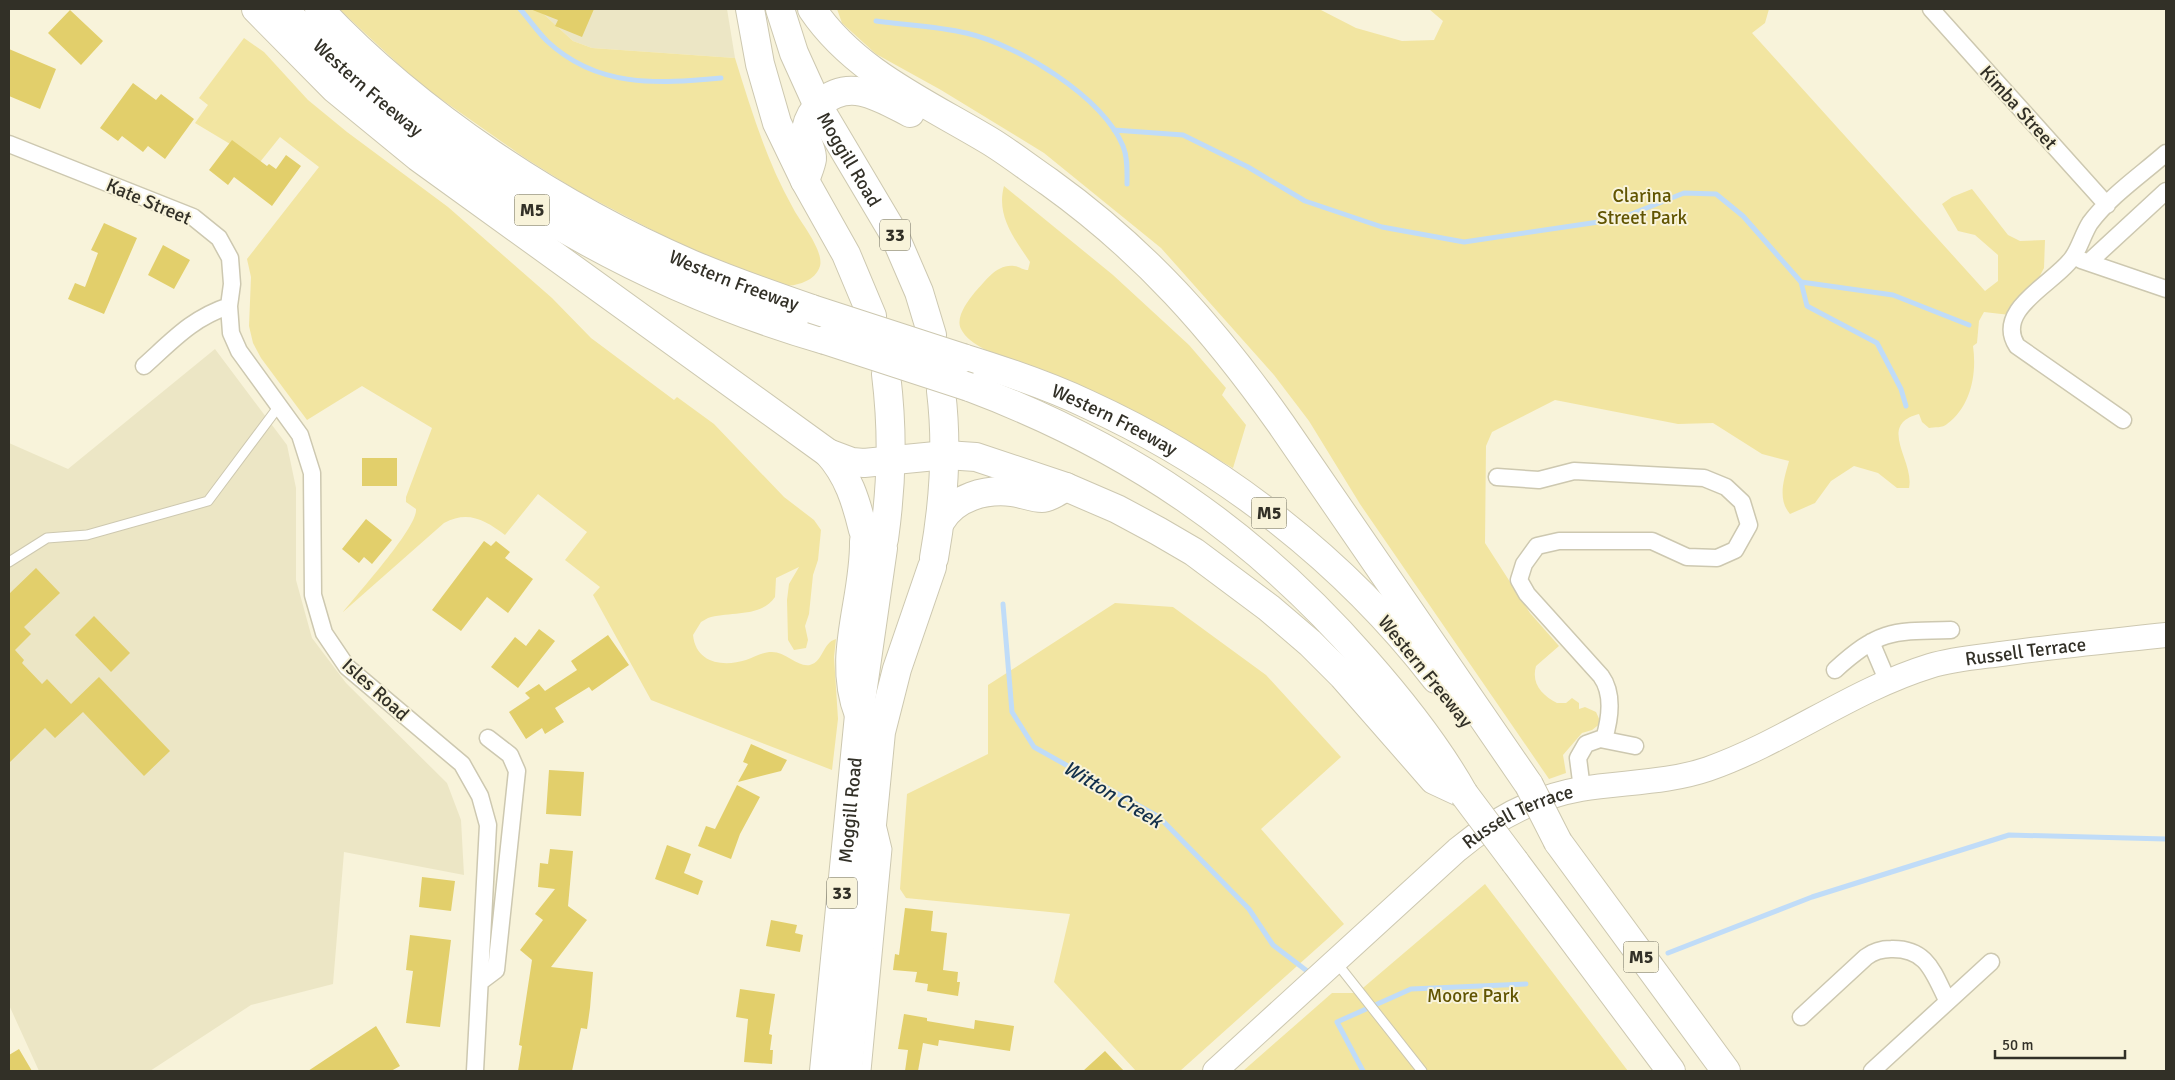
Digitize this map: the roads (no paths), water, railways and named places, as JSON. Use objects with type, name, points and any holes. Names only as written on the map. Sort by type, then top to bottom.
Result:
[{"type":"highway","points":[[256,9],[335,89],[418,157],[828,453],[841,466],[874,539]]},
{"type":"highway","name":"Western Freeway","points":[[283,9],[371,92],[426,138],[542,216],[622,260],[745,314],[969,387],[1050,421],[1125,460],[1197,506],[1236,534],[1305,595],[1368,663],[1446,762],[1464,794],[1671,1071]]},
{"type":"highway","name":"Western Freeway","points":[[319,9],[399,83],[486,149],[536,182],[640,240],[691,264],[942,362],[1046,386],[1128,424],[1232,486],[1281,522],[1325,559],[1408,643],[1505,762],[1518,794],[1558,842],[1726,1071]]},
{"type":"highway","points":[[750,9],[771,106],[805,181],[846,254],[872,316]]},
{"type":"highway","name":"Moggill Road","points":[[780,9],[794,53],[818,106],[894,234],[919,292],[942,362],[946,455],[941,521],[933,563],[889,696],[882,732],[848,1071]]},
{"type":"highway","points":[[812,9],[835,38],[878,75],[995,144],[1051,184],[1121,239],[1189,305],[1281,424],[1505,762]]},
{"type":"highway","points":[[805,181],[812,157],[806,142],[806,127],[818,106],[827,98],[842,90],[860,90],[870,93],[940,128],[1042,197],[1138,269],[1228,354]]},
{"type":"highway","points":[[874,539],[892,462],[891,413],[882,355]]},
{"type":"highway","points":[[828,453],[852,462],[892,462],[946,455],[983,459],[1066,487],[1118,509],[1194,552],[1269,608],[1310,643],[1343,676],[1434,780],[1464,794]]},
{"type":"highway","points":[[941,521],[949,510],[971,496],[1010,492],[1043,498],[1066,487]]},
{"type":"highway","name":"Moggill Road","points":[[824,1071],[859,715],[851,692],[848,663],[874,539]]},
{"type":"main road","name":"Russell Terrace","points":[[1215,1071],[1457,850],[1485,828],[1525,807],[1582,789],[1677,778],[1708,769],[1751,751],[1888,682],[1931,666],[1955,660],[2166,635]]},
{"type":"street","name":"Kimba Street","points":[[1931,9],[2107,205]]},
{"type":"street","name":"Kate Street","points":[[9,144],[193,217],[219,238],[230,258],[232,284],[229,306]]},
{"type":"street","points":[[2081,260],[2090,224],[2107,205],[2166,153]]},
{"type":"street","points":[[2123,420],[2020,349],[2013,341],[2014,318],[2024,303],[2081,260],[2166,191]]},
{"type":"street","points":[[2081,260],[2166,288]]},
{"type":"street","points":[[144,366],[195,321],[229,306]]},
{"type":"street","name":"Isles Road","points":[[229,306],[231,333],[239,351],[300,435],[312,473],[312,594],[324,633],[347,668],[462,764],[480,796],[488,825],[475,1071]]},
{"type":"street","points":[[1497,477],[1539,480],[1574,471],[1704,478],[1726,487],[1742,502],[1749,525],[1735,550],[1717,558],[1687,558],[1652,542],[1558,541],[1537,546],[1524,564],[1519,580],[1527,594],[1601,676],[1606,684],[1609,716],[1604,739]]},
{"type":"street","name":"Russell Terrace","points":[[1835,670],[1871,642],[1901,631],[1951,630]]},
{"type":"street","points":[[1871,642],[1888,682]]},
{"type":"street","points":[[480,982],[496,970],[517,771],[510,755],[488,738]]},
{"type":"street","points":[[1582,789],[1578,764],[1580,753],[1588,742],[1604,739],[1634,746]]},
{"type":"street","points":[[1801,1016],[1866,957],[1874,952],[1885,949],[1908,950],[1920,956],[1930,967],[1947,1000]]},
{"type":"street","points":[[1872,1071],[1947,1000],[1991,962]]},
{"type":"lane","points":[[9,562],[47,538],[87,535],[208,501],[279,406]]},
{"type":"lane","name":"Moggill Road","points":[[866,1071],[886,849],[884,833],[874,802]]},
{"type":"lane","points":[[1336,961],[1422,1071]]},
{"type":"waterway","name":"Witton Creek","points":[[520,9],[547,41],[566,56],[586,67],[607,75],[651,81],[721,78]]},
{"type":"waterway","name":"Witton Creek","points":[[876,21],[944,29],[987,39],[1010,49],[1056,75],[1078,91],[1112,127],[1125,151],[1127,184]]},
{"type":"waterway","points":[[1114,130],[1183,135],[1248,167],[1305,201],[1382,227],[1464,242],[1619,219],[1684,193],[1716,194],[1743,216],[1801,282],[1893,295],[1969,325]]},
{"type":"waterway","points":[[1801,282],[1807,306],[1877,343],[1901,389],[1906,406]]},
{"type":"waterway","name":"Witton Creek","points":[[1003,604],[1012,712],[1034,747],[1159,817],[1249,909],[1273,945],[1311,974]]},
{"type":"waterway","points":[[1668,953],[1812,897],[2009,835],[2166,839]]},
{"type":"waterway","points":[[1363,1071],[1337,1022],[1411,989],[1526,984]]},
{"type":"park label","name":"Clarina Street Park","points":[[1642,206]]},
{"type":"park label","name":"Moore Park","points":[[1473,995]]}]
